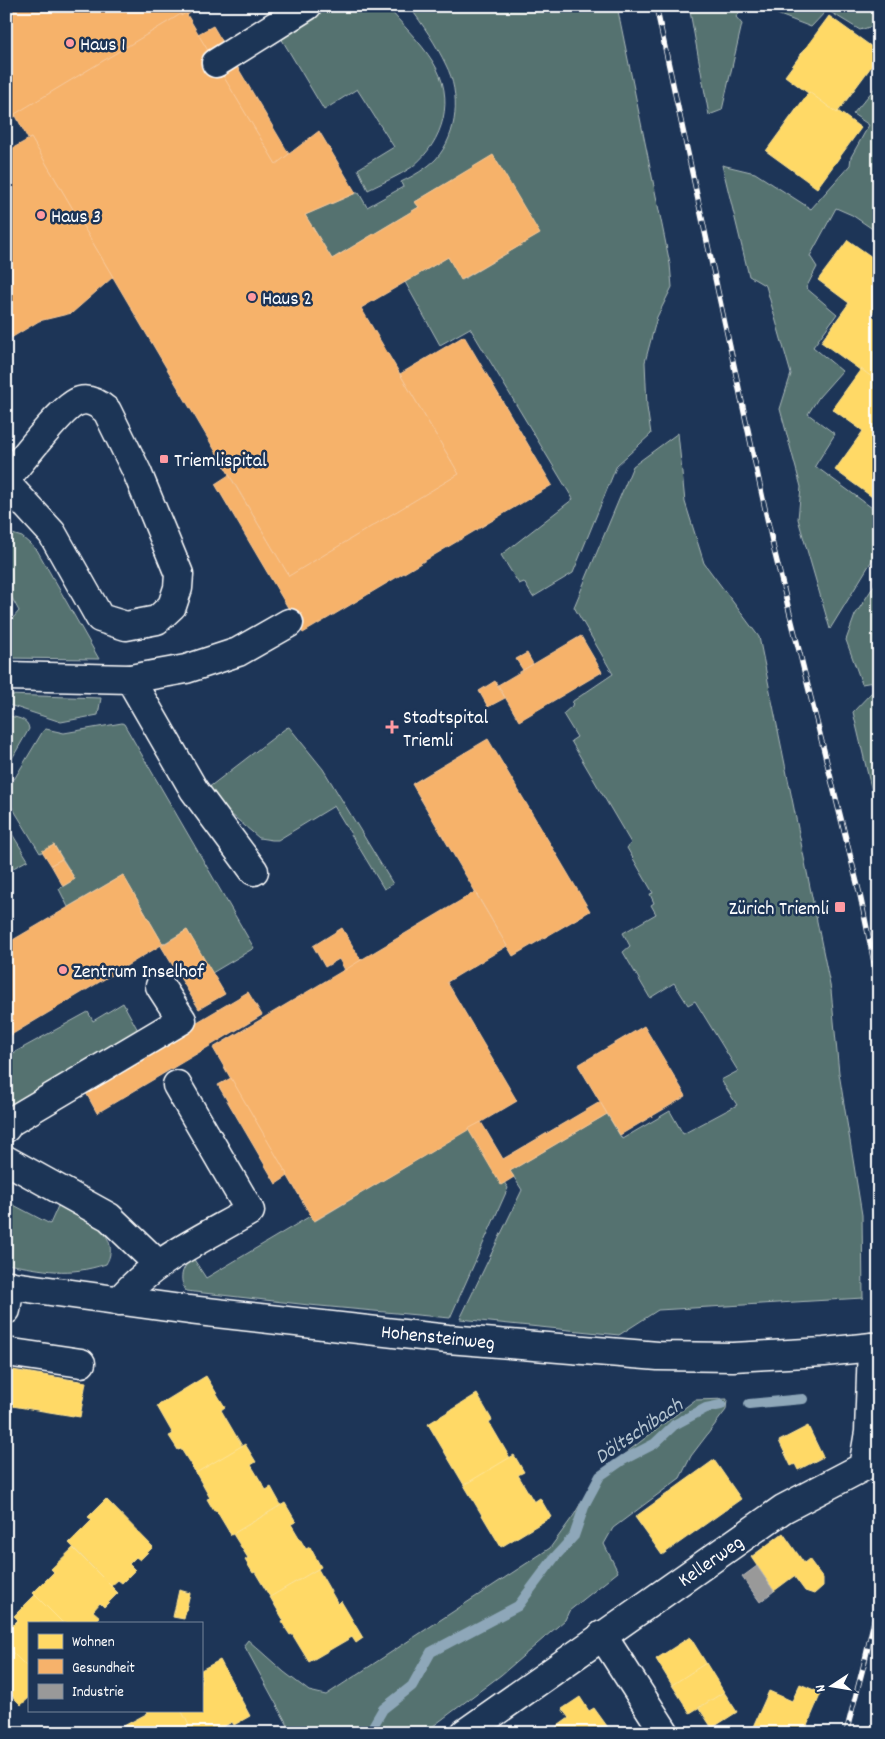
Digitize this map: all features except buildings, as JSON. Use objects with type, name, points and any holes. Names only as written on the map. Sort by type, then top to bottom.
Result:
[{"type":"street","points":[[216,63],[306,6]]},
{"type":"street","points":[[82,400],[99,405],[107,411],[137,472],[179,574],[178,588],[172,606],[157,620],[126,626],[100,618],[52,533],[6,481],[46,430],[74,402],[82,400]]},
{"type":"street","points":[[6,676],[130,679],[186,669],[238,652],[289,623]]},
{"type":"street","points":[[130,679],[194,790],[254,871]]},
{"type":"street","points":[[6,1128],[10,1122],[182,1020],[160,986]]},
{"type":"street","points":[[119,1301],[130,1288],[158,1264],[250,1211],[177,1085]]},
{"type":"street","points":[[6,1160],[109,1217],[158,1264]]},
{"type":"street","name":"Hohensteinweg","points":[[7,1293],[119,1301],[448,1339],[658,1356],[733,1357],[875,1349]]},
{"type":"street","name":"Kellerweg","points":[[465,1733],[783,1509],[863,1467],[870,1432],[875,1349]]},
{"type":"street","points":[[6,1352],[82,1363]]},
{"type":"street","points":[[602,1635],[665,1733]]},
{"type":"green space","points":[[323,6],[387,6],[428,54],[440,76],[444,90],[443,118],[439,132],[432,145],[412,167],[368,190],[358,169],[394,147],[357,89],[324,110],[278,33]]},
{"type":"green space","points":[[409,6],[617,6],[670,264],[672,287],[657,317],[645,362],[647,407],[651,434],[617,465],[573,573],[533,597],[524,582],[519,584],[501,555],[573,499],[470,328],[440,345],[405,282],[448,257],[462,280],[539,234],[493,156],[415,202],[419,207],[332,259],[305,215],[356,193],[359,193],[367,207],[403,187],[401,182],[432,163],[449,138],[455,114],[454,88],[451,76],[434,42]]},
{"type":"green space","points":[[689,6],[744,6],[736,17],[742,24],[722,110],[709,115]]},
{"type":"green space","points":[[782,6],[879,6],[879,24],[860,30],[827,10],[811,27],[777,14]]},
{"type":"green space","points":[[879,83],[879,224],[874,230],[852,215],[836,208],[810,256],[817,267],[806,288],[837,314],[813,347],[842,371],[819,397],[808,414],[835,434],[815,466],[879,513],[879,549],[830,629],[798,519],[801,487],[780,409],[791,374],[766,286],[749,276],[722,165],[755,173],[811,209],[850,165],[851,157],[869,125],[853,114]]},
{"type":"green space","points":[[678,433],[685,502],[704,563],[759,637],[831,990],[839,1073],[862,1215],[863,1298],[658,1310],[619,1335],[460,1319],[522,1190],[510,1171],[607,1114],[622,1139],[670,1111],[683,1134],[737,1105],[721,1080],[738,1071],[695,1001],[688,1005],[674,983],[650,998],[623,952],[630,946],[623,933],[656,914],[651,905],[654,903],[650,894],[653,893],[627,848],[631,843],[571,741],[577,737],[563,714],[572,706],[573,701],[613,674],[574,607],[633,466]]},
{"type":"green space","points":[[6,532],[22,537],[37,550],[99,659],[6,658],[6,626],[19,611],[6,587]]},
{"type":"green space","points":[[879,578],[879,628],[875,637],[879,641],[879,681],[862,684],[846,640],[855,615]]},
{"type":"green space","points":[[879,689],[879,821],[853,712],[872,692]]},
{"type":"green space","points":[[6,695],[101,698],[98,715],[61,722],[6,704]]},
{"type":"green space","points":[[6,715],[24,721],[29,729],[6,769]]},
{"type":"green space","points":[[122,723],[254,948],[212,973],[187,930],[163,944],[123,875],[68,907],[59,889],[75,879],[54,845],[40,853],[6,797],[6,793],[46,729],[64,733]]},
{"type":"green space","points":[[289,727],[323,769],[393,884],[384,889],[334,806],[278,840],[272,840],[259,838],[218,803],[208,788]]},
{"type":"green space","points":[[6,824],[28,860],[6,872]]},
{"type":"green space","points":[[123,1003],[140,1034],[6,1113],[6,1057],[88,1012],[93,1021]]},
{"type":"green space","points":[[468,1129],[508,1188],[450,1318],[186,1291],[182,1282],[182,1273],[186,1265],[193,1258],[206,1278],[312,1215],[315,1221]]},
{"type":"green space","points":[[6,1201],[50,1224],[58,1206],[78,1213],[88,1219],[105,1234],[109,1243],[110,1253],[106,1264],[79,1270],[56,1271],[6,1264]]},
{"type":"green space","points":[[727,1399],[726,1410],[691,1456],[680,1478],[613,1528],[604,1544],[618,1572],[569,1611],[565,1620],[501,1675],[424,1733],[292,1733],[244,1645],[248,1640],[309,1691],[326,1695],[550,1548],[574,1515],[597,1475],[695,1400]]},
{"type":"waterway","name":"Döltschibach","points":[[749,1404],[803,1399]]},
{"type":"waterway","name":"Döltschibach","points":[[369,1733],[383,1709],[412,1686],[431,1652],[518,1606],[554,1558],[574,1536],[585,1504],[600,1476],[623,1460],[654,1444],[674,1425],[706,1408],[721,1405]]},
{"type":"railway","points":[[656,6],[774,550],[860,895],[879,986]]},
{"type":"railway","points":[[846,1733],[879,1599]]},
{"type":"place","name":"Haus 1","points":[[70,43]]},
{"type":"place","name":"Haus 3","points":[[41,215]]},
{"type":"place","name":"Haus 2","points":[[252,297]]},
{"type":"place","name":"Triemlispital","points":[[164,459]]},
{"type":"place","name":"Stadtspital Triemli","points":[[392,727]]},
{"type":"place","name":"Zürich Triemli","points":[[840,907]]},
{"type":"place","name":"Zentrum Inselhof","points":[[63,970]]}]
